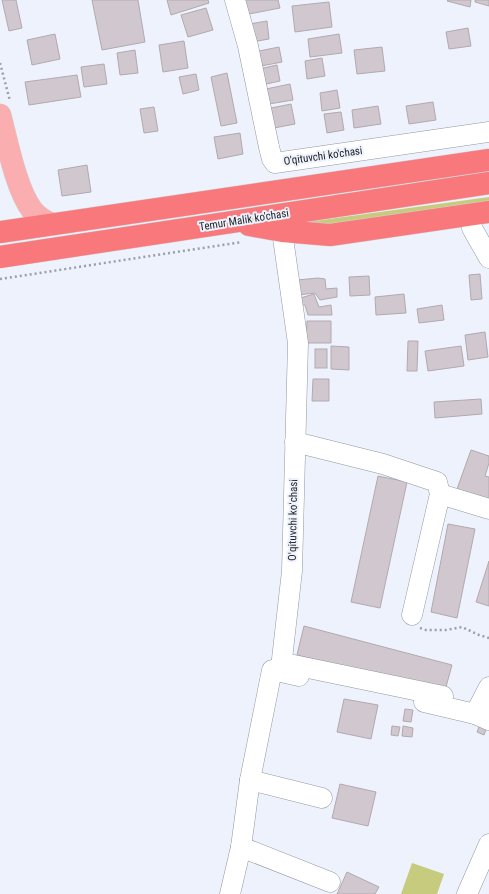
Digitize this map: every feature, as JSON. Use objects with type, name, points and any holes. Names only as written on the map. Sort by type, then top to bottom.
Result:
[{"type":"highway","points":[[0,232],[489,160]]},
{"type":"highway","name":"Temur Malik ko'chasi","points":[[0,257],[232,222],[281,223],[489,183]]},
{"type":"highway","points":[[281,223],[330,235],[479,214]]},
{"type":"main road","points":[[6,111],[17,176],[25,198],[32,211],[41,219],[52,224]]},
{"type":"street","name":"O'qituvchi ko'chasi","points":[[235,0],[248,46],[268,147],[275,163],[489,132]]},
{"type":"street","points":[[479,214],[472,228],[489,258]]},
{"type":"street","name":"Oʻqituvchi koʻchasi","points":[[281,223],[298,343],[292,571],[281,653],[282,659],[284,663],[443,696]]},
{"type":"street","points":[[295,442],[383,464],[437,482],[440,494],[412,615]]},
{"type":"street","points":[[440,494],[489,509]]},
{"type":"street","points":[[230,894],[241,847],[250,780],[272,670],[482,717],[489,687]]},
{"type":"street","points":[[250,780],[322,798]]},
{"type":"street","points":[[467,894],[489,844]]},
{"type":"street","points":[[241,847],[330,882]]},
{"type":"path","points":[[0,63],[6,111]]},
{"type":"path","points":[[0,279],[244,242]]},
{"type":"path","points":[[412,615],[410,624],[426,630],[446,630],[462,627],[489,638]]},
{"type":"green space","points":[[489,197],[489,204],[338,226],[307,222]]},
{"type":"green space","points":[[412,863],[444,874],[437,894],[401,894]]},
{"type":"building","points":[[2,0],[16,0],[22,28],[9,31]]},
{"type":"building","points":[[92,0],[138,0],[145,42],[102,50]]},
{"type":"building","points":[[167,0],[208,0],[209,3],[171,15]]},
{"type":"building","points":[[241,0],[278,0],[280,8],[244,15]]},
{"type":"building","points":[[471,0],[470,7],[447,1]]},
{"type":"building","points":[[475,0],[489,0],[489,6],[475,2]]},
{"type":"building","points":[[329,2],[332,27],[295,32],[292,6]]},
{"type":"building","points":[[206,8],[213,30],[188,37],[181,15]]},
{"type":"building","points":[[267,21],[269,39],[252,42],[249,24]]},
{"type":"building","points":[[468,28],[471,46],[449,49],[446,32]]},
{"type":"building","points":[[55,34],[60,59],[32,65],[27,40]]},
{"type":"building","points":[[339,34],[342,53],[310,57],[308,39]]},
{"type":"building","points":[[184,41],[188,68],[163,72],[159,45]]},
{"type":"building","points":[[279,47],[282,62],[256,67],[254,52]]},
{"type":"building","points":[[382,47],[385,71],[357,74],[354,50]]},
{"type":"building","points":[[135,50],[138,73],[120,75],[117,53]]},
{"type":"building","points":[[322,58],[325,76],[307,79],[305,61]]},
{"type":"building","points":[[104,64],[107,84],[84,87],[81,67]]},
{"type":"building","points":[[277,65],[280,81],[262,85],[259,69]]},
{"type":"building","points":[[227,73],[237,123],[221,126],[211,77]]},
{"type":"building","points":[[196,74],[199,90],[183,94],[179,77]]},
{"type":"building","points":[[77,75],[81,97],[29,105],[25,82]]},
{"type":"building","points":[[290,84],[293,100],[269,104],[266,89]]},
{"type":"building","points":[[337,90],[340,108],[322,111],[320,93]]},
{"type":"building","points":[[433,102],[436,120],[409,124],[406,106]]},
{"type":"building","points":[[291,104],[295,124],[274,128],[271,108]]},
{"type":"building","points":[[378,106],[381,124],[354,128],[352,110]]},
{"type":"building","points":[[154,107],[158,131],[144,133],[140,109]]},
{"type":"building","points":[[341,112],[344,130],[327,133],[324,114]]},
{"type":"building","points":[[240,133],[243,154],[218,159],[214,137]]},
{"type":"building","points":[[87,165],[91,192],[62,196],[58,170]]},
{"type":"building","points":[[480,274],[482,299],[471,300],[469,275]]},
{"type":"building","points":[[369,276],[370,295],[350,296],[349,277]]},
{"type":"building","points":[[318,278],[325,279],[326,289],[337,288],[337,297],[320,300],[315,293],[298,295],[297,280]]},
{"type":"building","points":[[314,294],[319,307],[331,305],[332,315],[308,315],[305,305],[298,305],[297,299]]},
{"type":"building","points":[[404,294],[406,313],[376,315],[375,297]]},
{"type":"building","points":[[442,305],[444,320],[419,323],[417,309]]},
{"type":"building","points":[[307,321],[331,321],[331,343],[306,343]]},
{"type":"building","points":[[485,332],[488,357],[468,360],[465,335]]},
{"type":"building","points":[[408,341],[418,341],[417,371],[407,371]]},
{"type":"building","points":[[331,346],[349,347],[349,370],[331,369]]},
{"type":"building","points":[[461,346],[464,366],[428,371],[425,351]]},
{"type":"building","points":[[315,349],[327,349],[327,368],[315,368]]},
{"type":"building","points":[[313,379],[329,379],[329,401],[312,401]]},
{"type":"building","points":[[481,399],[482,414],[435,418],[434,402]]},
{"type":"building","points":[[471,450],[489,456],[489,463],[485,476],[489,477],[489,500],[457,489]]},
{"type":"building","points":[[378,476],[407,482],[380,608],[351,602]]},
{"type":"building","points":[[448,524],[475,529],[457,618],[431,612]]},
{"type":"building","points":[[489,561],[489,606],[476,602]]},
{"type":"building","points":[[304,626],[452,665],[444,694],[297,655]]},
{"type":"building","points":[[344,699],[378,705],[371,739],[337,732]]},
{"type":"building","points":[[405,709],[413,710],[411,722],[403,721]]},
{"type":"building","points":[[481,722],[488,724],[484,735],[477,732]]},
{"type":"building","points":[[392,726],[400,727],[398,736],[391,735]]},
{"type":"building","points":[[403,726],[413,728],[412,737],[402,736]]},
{"type":"building","points":[[340,784],[376,792],[368,826],[332,818]]},
{"type":"building","points":[[347,872],[379,887],[375,894],[337,894]]}]
